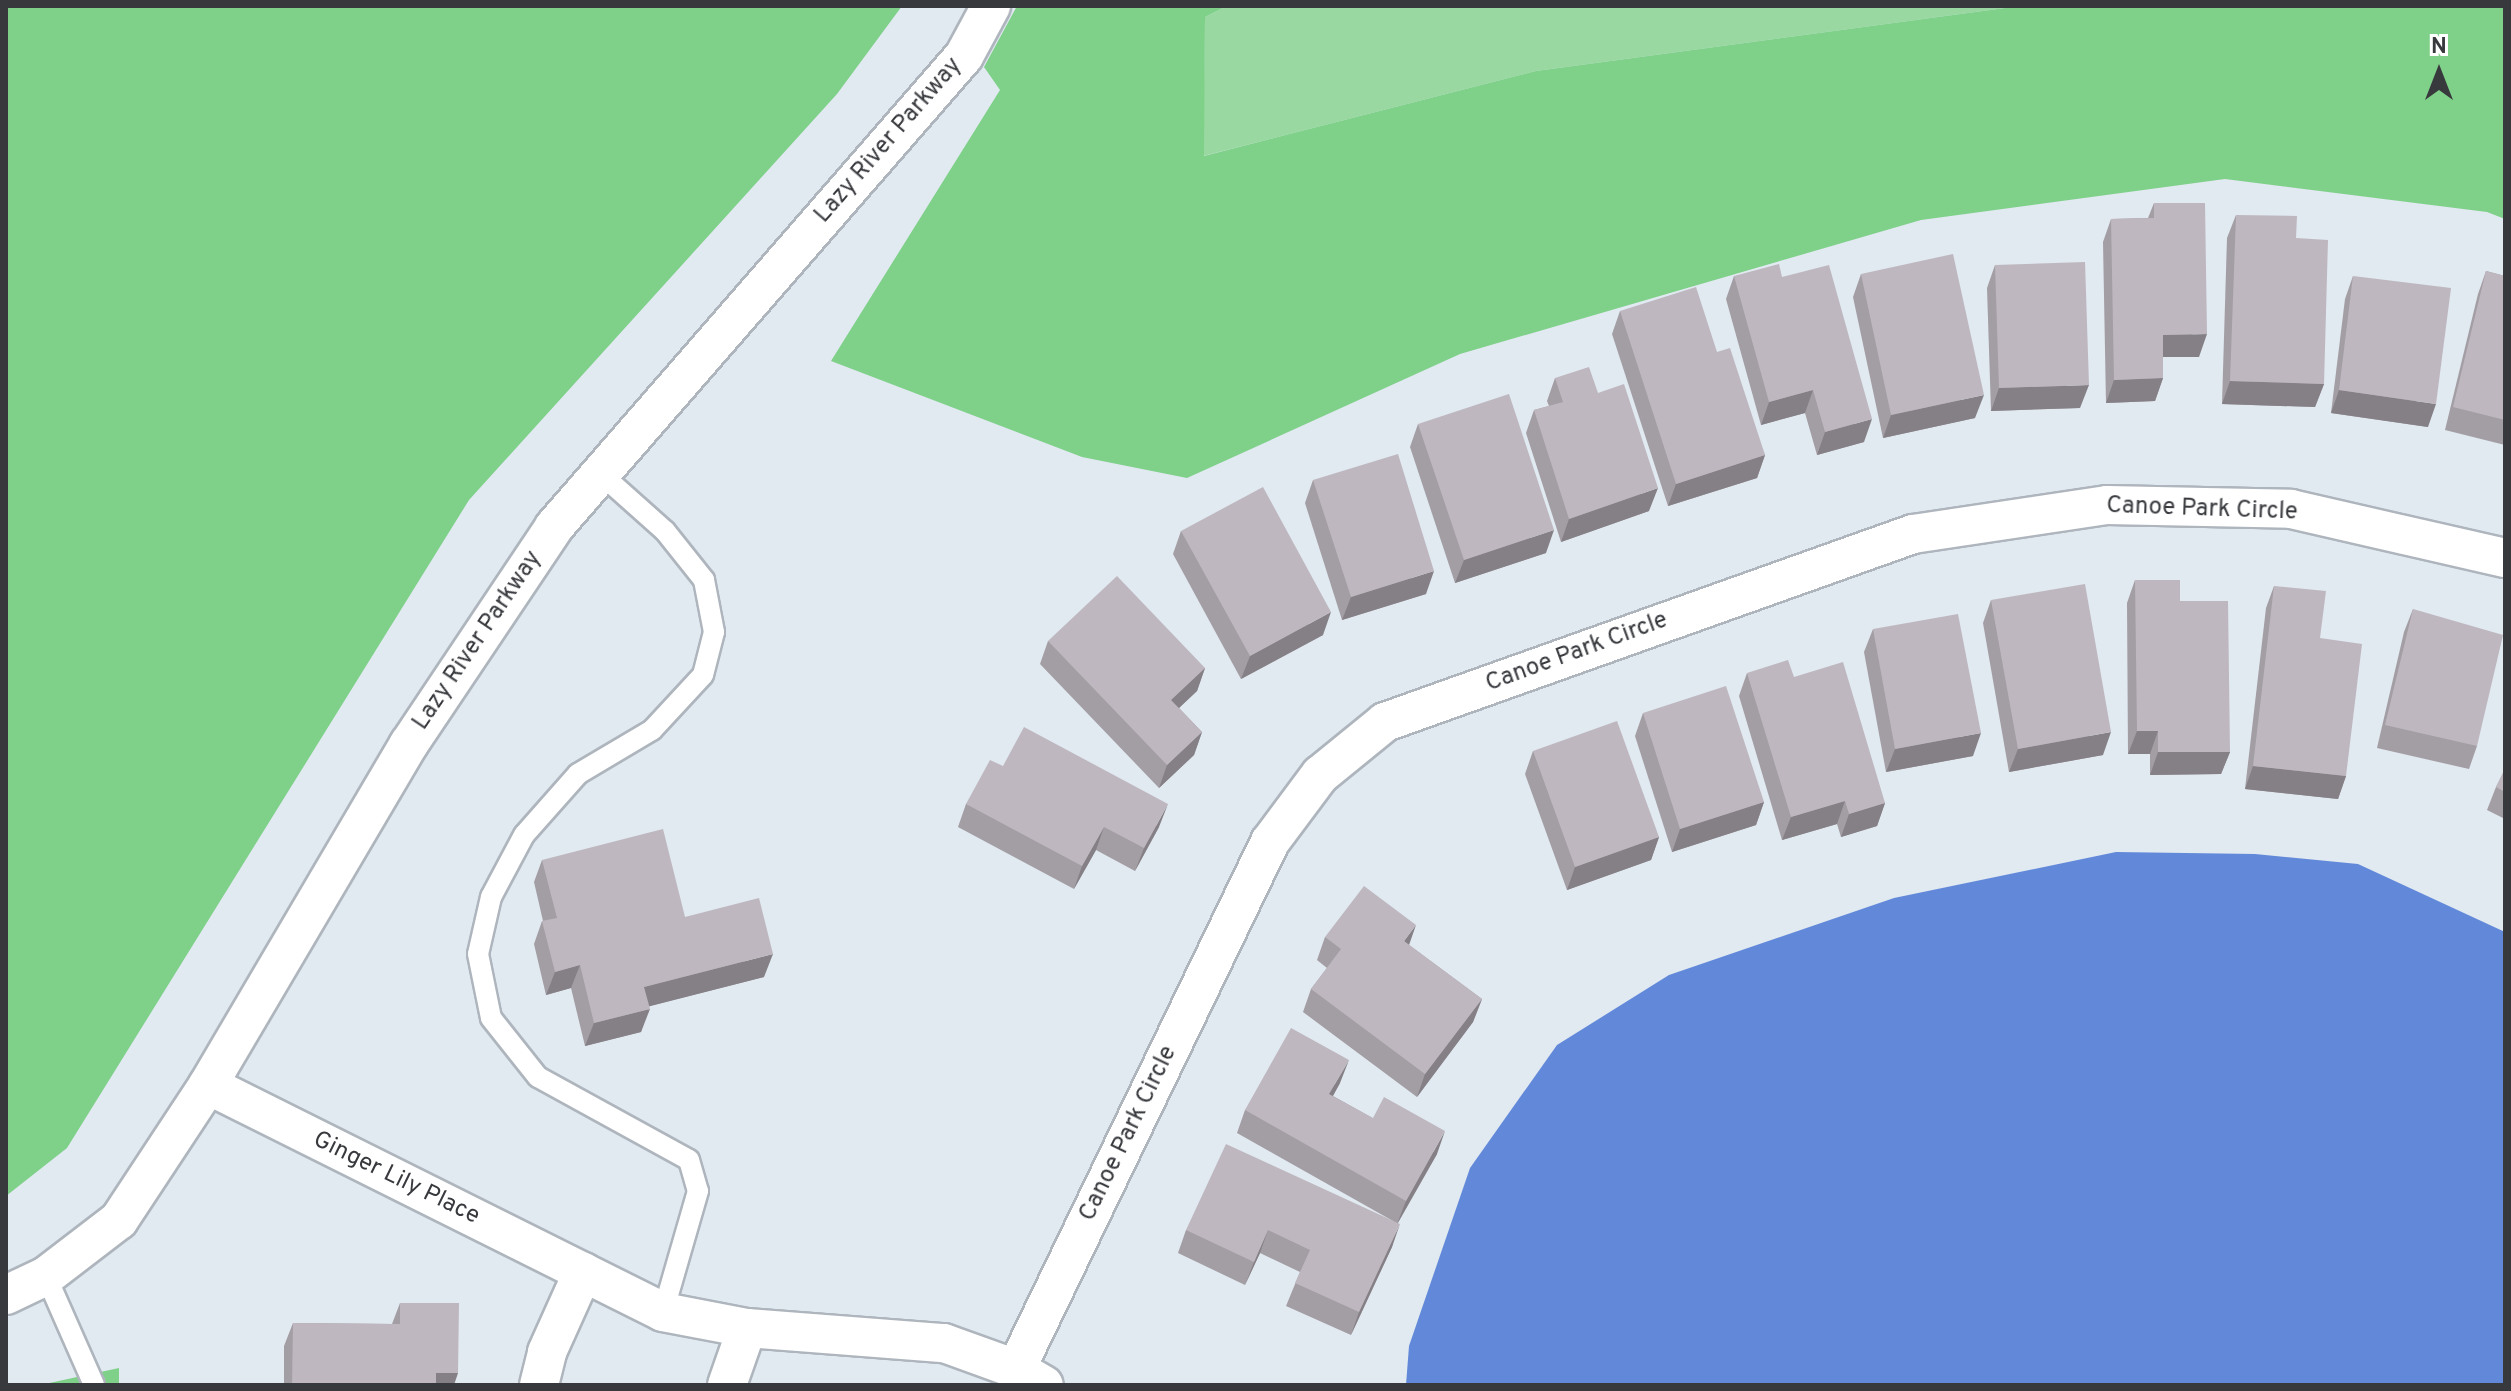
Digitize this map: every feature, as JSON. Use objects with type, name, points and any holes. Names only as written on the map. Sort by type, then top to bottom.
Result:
[{"type":"street","name":"Lazy River Parkway","points":[[6,1295],[46,1276],[119,1220],[208,1085],[409,744],[554,527],[964,56],[991,6]]},
{"type":"street","name":"Canoe Park Circle","points":[[1030,1377],[1270,842],[1320,775],[1385,722],[1913,534],[2107,505],[2291,509],[2505,558]]},
{"type":"street","name":"Ginger Lily Place","points":[[208,1085],[663,1312],[747,1328],[944,1343],[1030,1377]]},
{"type":"street","points":[[539,1385],[547,1352],[583,1272]]},
{"type":"street","points":[[727,1385],[747,1328]]},
{"type":"lane","points":[[601,474],[665,531],[704,580],[714,632],[703,675],[652,730],[578,774],[524,835],[491,897],[478,954],[491,1018],[538,1077],[689,1160],[698,1191],[663,1312]]},
{"type":"lane","points":[[46,1276],[94,1385]]},
{"type":"green space","points":[[6,6],[902,6],[837,94],[469,500],[67,1148],[6,1196]]},
{"type":"green space","points":[[1017,6],[1227,6],[1205,17],[1204,156],[1536,71],[2020,6],[2505,6],[2505,219],[2487,212],[2225,179],[1921,220],[1460,354],[1187,478],[1082,457],[831,361],[1000,90],[984,67]]},
{"type":"green space","points":[[1227,6],[2020,6],[1536,71],[1203,156],[1205,17]]},
{"type":"green space","points":[[119,1368],[119,1385],[40,1385]]},
{"type":"water","points":[[2116,852],[2255,854],[2358,864],[2505,932],[2505,1385],[1406,1385],[1409,1346],[1470,1168],[1557,1045],[1669,975],[1894,898]]},
{"type":"building","points":[[2154,203],[2205,203],[2207,334],[2163,335],[2163,378],[2114,380],[2111,219],[2154,218]]},
{"type":"building","points":[[2236,215],[2297,216],[2296,238],[2328,240],[2324,384],[2230,381]]},
{"type":"building","points":[[1953,254],[1984,395],[1891,415],[1861,274]]},
{"type":"building","points":[[2085,262],[2089,385],[1999,388],[1995,265]]},
{"type":"building","points":[[1779,264],[1782,277],[1829,265],[1872,419],[1825,432],[1813,390],[1769,402],[1734,276]]},
{"type":"building","points":[[2486,271],[2505,276],[2505,420],[2453,407]]},
{"type":"building","points":[[2353,276],[2451,288],[2436,404],[2339,390]]},
{"type":"building","points":[[1696,287],[1717,352],[1730,348],[1765,455],[1676,484],[1620,311]]},
{"type":"building","points":[[1589,367],[1598,393],[1624,384],[1658,488],[1569,519],[1534,410],[1563,402],[1555,378]]},
{"type":"building","points":[[1509,394],[1554,530],[1464,560],[1418,424]]},
{"type":"building","points":[[1398,454],[1434,571],[1351,597],[1313,480]]},
{"type":"building","points":[[1263,487],[1331,612],[1250,656],[1181,531]]},
{"type":"building","points":[[1117,576],[1205,668],[1171,700],[1202,732],[1167,765],[1048,641]]},
{"type":"building","points":[[2135,580],[2180,580],[2180,601],[2228,601],[2230,752],[2158,752],[2158,731],[2137,731]]},
{"type":"building","points":[[2085,584],[2111,732],[2018,749],[1991,600]]},
{"type":"building","points":[[2274,586],[2326,591],[2320,638],[2362,644],[2346,776],[2253,766]]},
{"type":"building","points":[[2413,609],[2503,635],[2477,746],[2385,725]]},
{"type":"building","points":[[1958,614],[1981,733],[1895,749],[1873,629]]},
{"type":"building","points":[[1788,660],[1794,677],[1843,662],[1885,803],[1849,814],[1845,801],[1791,817],[1747,673]]},
{"type":"building","points":[[1726,686],[1764,802],[1680,829],[1643,713]]},
{"type":"building","points":[[1617,721],[1659,837],[1575,867],[1533,751]]},
{"type":"building","points":[[1024,727],[1168,804],[1144,848],[1104,827],[1082,866],[966,804],[990,760],[1003,766]]},
{"type":"building","points":[[2505,769],[2505,792],[2496,787]]},
{"type":"building","points":[[663,829],[685,917],[759,898],[773,954],[644,987],[650,1009],[594,1023],[580,965],[555,972],[542,921],[557,918],[542,860]]},
{"type":"building","points":[[1364,886],[1416,925],[1404,941],[1482,999],[1425,1074],[1311,989],[1341,949],[1325,937]]},
{"type":"building","points":[[1291,1028],[1349,1060],[1329,1094],[1373,1118],[1384,1097],[1445,1131],[1406,1201],[1245,1110]]},
{"type":"building","points":[[1226,1144],[1400,1224],[1359,1312],[1295,1283],[1310,1250],[1268,1230],[1254,1262],[1186,1230]]},
{"type":"building","points":[[400,1303],[459,1303],[458,1373],[436,1373],[436,1385],[292,1385],[293,1323],[400,1324]]}]
